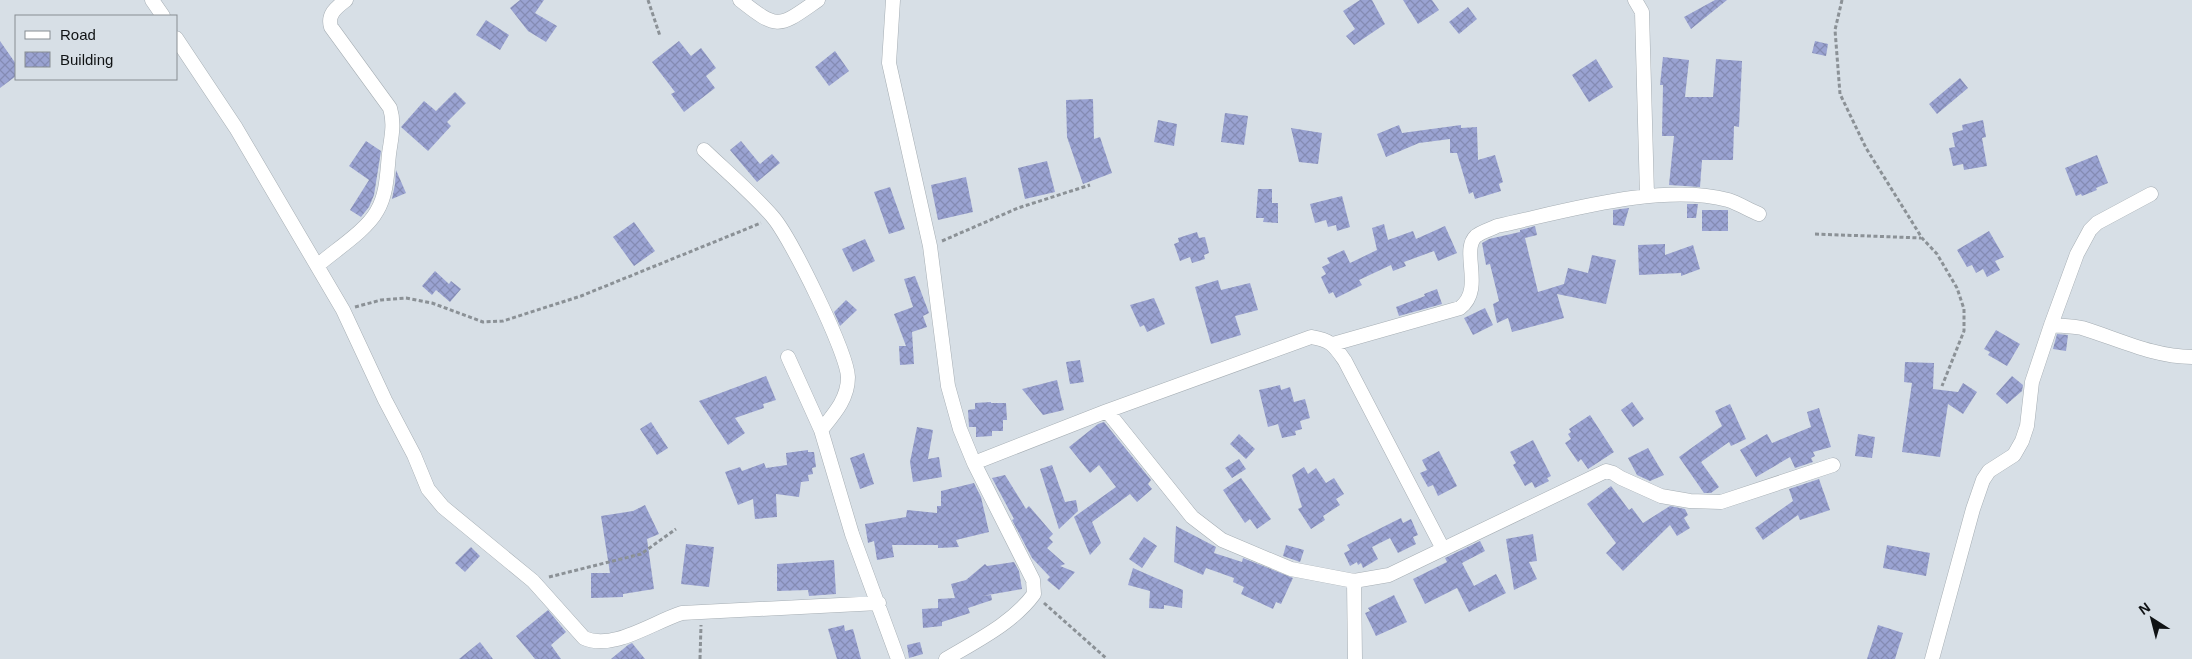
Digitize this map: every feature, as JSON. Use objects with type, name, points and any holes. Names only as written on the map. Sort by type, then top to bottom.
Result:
[{"type":"street","points":[[152,0],[162,15]]},
{"type":"street","points":[[317,266],[368,223],[378,211],[385,192],[392,134],[393,120],[390,108],[331,27],[329,21],[331,14],[346,0]]},
{"type":"street","points":[[740,0],[764,19],[776,22],[788,21],[818,0]]},
{"type":"street","points":[[893,0],[889,63],[930,246],[948,386],[960,429],[974,463],[1033,580],[1034,594],[1026,605],[992,631],[946,659]]},
{"type":"street","points":[[1635,0],[1642,12],[1647,195]]},
{"type":"street","points":[[178,41],[236,128],[342,310],[385,400],[414,455],[428,489],[443,507],[534,580],[580,634],[592,642],[610,641],[682,613],[774,610],[879,603]]},
{"type":"street","points":[[704,150],[774,217],[808,278],[843,356],[848,377],[844,399],[821,430]]},
{"type":"street","points":[[1932,659],[1973,509],[1983,480],[1989,472],[2014,455],[2022,441],[2027,426],[2032,382],[2078,254],[2090,230],[2097,223],[2151,194]]},
{"type":"street","points":[[1333,344],[1460,308],[1468,302],[1472,293],[1471,245],[1475,236],[1497,226],[1647,195],[1698,196],[1728,200],[1759,214]]},
{"type":"street","points":[[2051,325],[2080,328],[2132,346],[2182,357],[2192,356]]},
{"type":"street","points":[[974,463],[1107,411],[1311,337],[1324,339],[1333,344],[1345,360],[1443,549]]},
{"type":"street","points":[[788,357],[821,430],[852,534],[879,603],[898,659]]},
{"type":"street","points":[[1107,411],[1192,517],[1222,540],[1290,569],[1354,581],[1389,575],[1606,471],[1661,496],[1690,501],[1721,502],[1833,465]]},
{"type":"street","points":[[1354,581],[1356,659]]},
{"type":"path","points":[[648,0],[660,36]]},
{"type":"path","points":[[1842,0],[1835,30],[1840,94],[1866,148],[1922,238],[1937,254],[1956,288],[1964,309],[1964,331],[1942,386]]},
{"type":"path","points":[[930,246],[1018,208],[1090,185]]},
{"type":"path","points":[[342,310],[381,300],[406,298],[432,303],[483,322],[503,321],[581,296],[774,217]]},
{"type":"path","points":[[1816,234],[1922,238]]},
{"type":"path","points":[[534,580],[641,554],[676,529]]},
{"type":"path","points":[[1034,594],[1107,659]]},
{"type":"path","points":[[700,659],[701,612]]},
{"type":"building","points":[[520,0],[544,0],[535,13],[557,26],[546,42],[528,31],[510,8]]},
{"type":"building","points":[[1360,0],[1372,0],[1385,24],[1354,45],[1346,36],[1355,29],[1343,11]]},
{"type":"building","points":[[1403,0],[1432,0],[1439,10],[1418,24]]},
{"type":"building","points":[[1715,0],[1727,0],[1691,29],[1684,17]]},
{"type":"building","points":[[1468,7],[1477,19],[1459,34],[1449,22]]},
{"type":"building","points":[[486,20],[509,35],[500,50],[476,35]]},
{"type":"building","points":[[0,41],[15,63],[15,77],[0,88]]},
{"type":"building","points":[[679,41],[691,56],[701,48],[716,68],[706,76],[715,88],[684,112],[671,94],[675,92],[652,62]]},
{"type":"building","points":[[1815,41],[1828,44],[1826,56],[1812,53]]},
{"type":"building","points":[[835,51],[849,71],[829,86],[815,67]]},
{"type":"building","points":[[1663,57],[1689,60],[1685,97],[1713,97],[1716,59],[1742,61],[1739,127],[1734,126],[1733,160],[1702,160],[1700,187],[1669,185],[1674,136],[1662,136],[1663,85],[1660,85]]},
{"type":"building","points":[[1596,59],[1613,87],[1589,102],[1572,75]]},
{"type":"building","points":[[1960,78],[1968,88],[1937,114],[1929,104]]},
{"type":"building","points":[[455,92],[466,103],[447,122],[451,126],[428,151],[401,127],[424,101],[436,111]]},
{"type":"building","points":[[1093,99],[1094,139],[1100,137],[1112,173],[1083,184],[1067,137],[1066,100]]},
{"type":"building","points":[[1225,113],[1248,116],[1244,145],[1221,142]]},
{"type":"building","points":[[1158,120],[1177,124],[1174,146],[1154,142]]},
{"type":"building","points":[[1983,120],[1986,137],[1982,138],[1987,166],[1964,170],[1963,164],[1953,166],[1949,148],[1955,147],[1952,133],[1963,130],[1962,125]]},
{"type":"building","points":[[1399,125],[1402,133],[1461,125],[1461,128],[1477,127],[1478,160],[1495,155],[1503,182],[1499,184],[1501,191],[1475,199],[1473,192],[1469,194],[1457,153],[1450,153],[1450,139],[1419,143],[1386,157],[1377,134]]},
{"type":"building","points":[[1291,128],[1322,133],[1318,164],[1299,162]]},
{"type":"building","points":[[366,141],[381,151],[374,195],[369,207],[361,217],[350,210],[369,180],[349,166]]},
{"type":"building","points":[[741,141],[760,164],[772,154],[780,163],[757,182],[730,150]]},
{"type":"building","points":[[2097,155],[2108,183],[2096,188],[2097,190],[2082,196],[2081,194],[2076,196],[2065,168]]},
{"type":"building","points":[[1047,161],[1055,192],[1025,199],[1018,168]]},
{"type":"building","points":[[396,170],[406,193],[392,199],[395,184]]},
{"type":"building","points":[[966,177],[973,212],[938,220],[931,185]]},
{"type":"building","points":[[890,187],[905,229],[889,234],[874,192]]},
{"type":"building","points":[[1258,189],[1272,189],[1272,203],[1278,203],[1278,223],[1263,222],[1264,218],[1256,218]]},
{"type":"building","points":[[1342,196],[1350,227],[1337,231],[1336,225],[1328,227],[1326,220],[1315,223],[1310,204]]},
{"type":"building","points":[[1687,204],[1698,204],[1696,218],[1687,218]]},
{"type":"building","points":[[1629,208],[1624,226],[1613,225],[1613,210]]},
{"type":"building","points":[[1702,210],[1728,210],[1728,231],[1702,231]]},
{"type":"building","points":[[634,222],[655,251],[634,266],[613,237]]},
{"type":"building","points":[[1384,224],[1388,240],[1413,231],[1416,239],[1445,226],[1457,253],[1438,261],[1434,251],[1404,262],[1406,266],[1393,271],[1391,265],[1359,280],[1362,285],[1336,298],[1333,292],[1329,294],[1321,277],[1326,274],[1322,267],[1330,263],[1327,258],[1344,250],[1350,263],[1377,250],[1372,228]]},
{"type":"building","points":[[1535,226],[1537,235],[1525,238],[1538,292],[1564,284],[1568,268],[1588,273],[1592,255],[1616,260],[1606,304],[1557,294],[1564,318],[1512,332],[1508,318],[1497,323],[1493,304],[1499,301],[1490,264],[1486,265],[1482,243],[1489,239],[1520,232],[1520,230]]},
{"type":"building","points":[[1989,231],[2004,257],[1995,261],[2000,270],[1987,277],[1983,269],[1976,273],[1972,265],[1967,267],[1957,250]]},
{"type":"building","points":[[1197,232],[1199,238],[1205,237],[1209,253],[1204,255],[1205,259],[1192,263],[1190,257],[1180,261],[1174,244],[1179,242],[1178,238]]},
{"type":"building","points":[[865,239],[875,261],[853,272],[842,249]]},
{"type":"building","points":[[1665,244],[1665,255],[1693,245],[1700,269],[1681,276],[1681,273],[1639,275],[1638,245]]},
{"type":"building","points":[[435,271],[449,284],[451,281],[461,289],[450,302],[436,290],[432,295],[422,286]]},
{"type":"building","points":[[915,276],[929,313],[923,316],[927,327],[912,332],[914,364],[900,365],[899,346],[906,346],[894,314],[913,307],[904,279]]},
{"type":"building","points":[[1218,280],[1221,290],[1250,283],[1258,310],[1235,316],[1241,335],[1211,344],[1195,287]]},
{"type":"building","points":[[1437,289],[1442,304],[1399,316],[1396,307],[1425,296],[1424,294]]},
{"type":"building","points":[[1154,298],[1165,324],[1147,332],[1144,325],[1140,327],[1130,305]]},
{"type":"building","points":[[846,300],[857,310],[840,326],[834,312]]},
{"type":"building","points":[[1485,308],[1493,325],[1473,335],[1464,318]]},
{"type":"building","points":[[1996,330],[2020,344],[2007,366],[1988,355],[1990,352],[1984,349]]},
{"type":"building","points":[[2057,334],[2068,335],[2066,351],[2053,349]]},
{"type":"building","points":[[1080,360],[1084,382],[1070,384],[1066,362]]},
{"type":"building","points":[[1905,362],[1934,363],[1933,389],[1958,392],[1963,383],[1977,392],[1963,414],[1948,404],[1940,457],[1902,452],[1912,383],[1904,382]]},
{"type":"building","points":[[766,376],[776,400],[763,404],[764,408],[735,418],[745,433],[728,445],[699,401]]},
{"type":"building","points":[[2012,376],[2023,385],[2022,391],[2007,404],[1996,394]]},
{"type":"building","points":[[1057,380],[1064,410],[1043,415],[1022,389]]},
{"type":"building","points":[[1280,385],[1281,390],[1290,387],[1294,402],[1305,399],[1310,418],[1300,421],[1302,429],[1295,431],[1296,435],[1282,438],[1278,424],[1268,427],[1259,390]]},
{"type":"building","points":[[1632,402],[1644,419],[1633,427],[1621,410]]},
{"type":"building","points":[[975,403],[1006,403],[1007,420],[1003,420],[1003,431],[992,431],[992,436],[976,437],[976,427],[969,427],[968,410],[975,409]]},
{"type":"building","points":[[1730,404],[1746,439],[1731,446],[1729,442],[1701,462],[1719,487],[1711,493],[1704,493],[1679,457],[1722,426],[1715,411]]},
{"type":"building","points":[[1819,408],[1831,447],[1813,452],[1815,456],[1811,458],[1813,462],[1795,468],[1790,457],[1756,477],[1740,450],[1767,434],[1772,443],[1811,427],[1807,412]]},
{"type":"building","points":[[1590,415],[1614,452],[1588,469],[1581,459],[1578,462],[1565,443],[1571,439],[1568,434],[1571,432],[1569,429]]},
{"type":"building","points":[[651,422],[668,448],[657,455],[640,429]]},
{"type":"building","points":[[1104,422],[1151,480],[1148,484],[1152,489],[1137,502],[1130,494],[1092,522],[1101,543],[1090,555],[1074,517],[1116,487],[1099,465],[1090,473],[1069,447],[1098,424]]},
{"type":"building","points":[[917,427],[933,430],[928,459],[939,457],[942,477],[913,482],[910,462]]},
{"type":"building","points":[[1239,434],[1255,449],[1246,459],[1230,444]]},
{"type":"building","points":[[1858,434],[1875,437],[1872,458],[1855,456]]},
{"type":"building","points":[[1533,440],[1551,476],[1547,478],[1549,481],[1535,488],[1532,482],[1525,486],[1513,465],[1516,463],[1510,452]]},
{"type":"building","points":[[1648,448],[1664,475],[1650,481],[1637,475],[1628,458]]},
{"type":"building","points":[[808,450],[808,452],[814,452],[816,467],[812,468],[813,474],[808,475],[809,481],[801,482],[799,497],[776,494],[777,517],[755,519],[753,499],[738,505],[725,472],[740,467],[742,471],[764,463],[766,468],[787,465],[786,453]]},
{"type":"building","points":[[1439,451],[1457,486],[1438,496],[1433,485],[1428,487],[1420,473],[1427,470],[1422,460]]},
{"type":"building","points":[[864,453],[874,484],[860,489],[850,458]]},
{"type":"building","points":[[1239,459],[1246,469],[1232,478],[1225,468]]},
{"type":"building","points":[[1052,465],[1065,502],[1076,500],[1078,511],[1059,529],[1040,469]]},
{"type":"building","points":[[1304,467],[1308,474],[1316,468],[1326,483],[1334,478],[1344,494],[1336,499],[1340,505],[1323,516],[1325,520],[1311,529],[1298,509],[1302,507],[1292,475]]},
{"type":"building","points":[[1005,475],[1026,509],[1029,506],[1053,534],[1049,538],[1053,542],[1047,548],[1065,564],[1060,566],[1075,572],[1059,590],[1047,580],[1050,577],[1032,558],[992,478]]},
{"type":"building","points":[[1241,478],[1271,519],[1257,529],[1250,519],[1245,523],[1223,490]]},
{"type":"building","points":[[1819,479],[1830,510],[1800,520],[1798,515],[1763,540],[1755,528],[1793,501],[1789,489]]},
{"type":"building","points":[[974,483],[981,497],[989,532],[956,540],[959,547],[938,548],[938,545],[892,545],[894,557],[877,560],[874,541],[868,543],[865,524],[906,517],[907,510],[937,513],[937,506],[941,506],[941,491]]},
{"type":"building","points":[[1611,486],[1629,510],[1632,508],[1643,523],[1670,506],[1685,509],[1688,515],[1684,518],[1690,528],[1677,536],[1670,525],[1623,571],[1606,553],[1616,543],[1587,504]]},
{"type":"building","points":[[645,505],[659,534],[647,539],[654,589],[623,594],[623,597],[591,598],[591,573],[610,573],[601,516],[633,511]]},
{"type":"building","points":[[1401,518],[1403,523],[1411,519],[1418,535],[1413,537],[1416,544],[1398,553],[1390,538],[1372,547],[1378,559],[1363,568],[1361,563],[1358,565],[1357,562],[1350,566],[1344,553],[1350,550],[1347,545]]},
{"type":"building","points":[[1176,526],[1216,547],[1214,553],[1242,562],[1243,558],[1293,578],[1281,604],[1276,602],[1273,609],[1241,594],[1244,587],[1233,582],[1234,578],[1206,568],[1203,575],[1174,562]]},
{"type":"building","points":[[1533,534],[1537,561],[1529,562],[1537,579],[1514,590],[1506,539]]},
{"type":"building","points":[[1144,537],[1157,546],[1142,568],[1129,559]]},
{"type":"building","points":[[1480,541],[1485,551],[1462,563],[1474,586],[1496,574],[1506,593],[1469,612],[1457,588],[1425,604],[1413,579],[1447,562],[1445,558]]},
{"type":"building","points":[[686,544],[714,547],[709,587],[681,584]]},
{"type":"building","points":[[1286,545],[1304,550],[1300,562],[1283,556]]},
{"type":"building","points":[[1887,545],[1930,553],[1926,576],[1883,568]]},
{"type":"building","points":[[471,547],[480,556],[465,572],[455,563]]},
{"type":"building","points":[[834,560],[836,594],[809,596],[808,590],[777,591],[777,564]]},
{"type":"building","points":[[1014,562],[1019,571],[1022,589],[982,596],[991,595],[992,600],[968,608],[970,613],[942,622],[942,626],[923,628],[922,609],[938,608],[938,599],[955,598],[951,584],[966,580],[985,564],[987,566]]},
{"type":"building","points":[[1133,568],[1183,590],[1182,608],[1164,605],[1164,609],[1149,608],[1150,591],[1128,585]]},
{"type":"building","points":[[1394,595],[1407,622],[1376,636],[1365,613],[1370,611],[1368,608]]},
{"type":"building","points":[[548,610],[566,632],[551,645],[561,659],[535,659],[516,636]]},
{"type":"building","points":[[844,625],[845,631],[853,629],[861,659],[837,659],[828,629]]},
{"type":"building","points":[[1878,625],[1903,633],[1895,659],[1867,659]]},
{"type":"building","points":[[480,642],[493,659],[459,659]]},
{"type":"building","points":[[920,642],[923,654],[909,658],[907,645]]},
{"type":"building","points":[[632,643],[645,659],[611,659],[628,645]]}]
